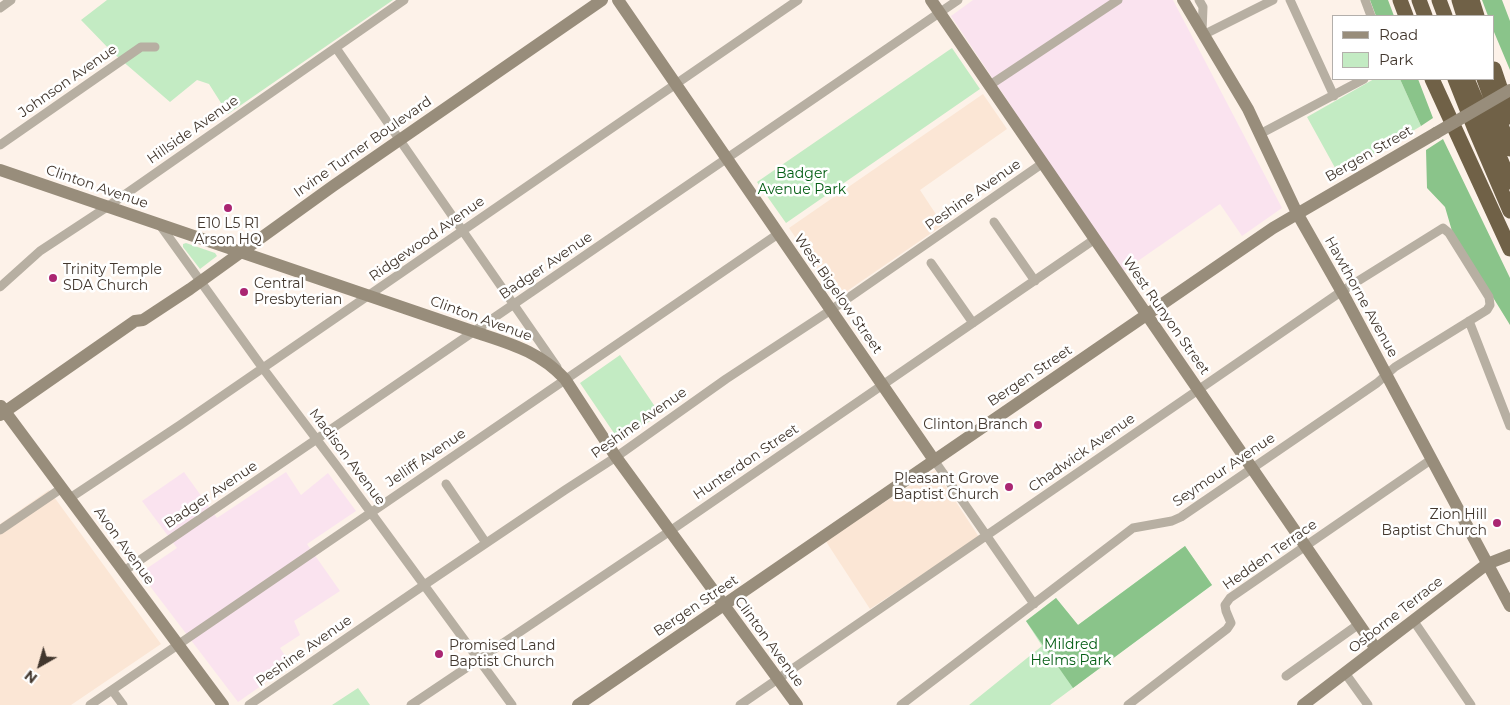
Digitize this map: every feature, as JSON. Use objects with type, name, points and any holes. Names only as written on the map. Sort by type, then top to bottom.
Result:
[{"type":"highway","points":[[1400,0],[1406,15]]},
{"type":"highway","points":[[1408,0],[1414,15]]},
{"type":"highway","points":[[1419,0],[1425,15]]},
{"type":"highway","points":[[1427,0],[1433,15]]},
{"type":"highway","points":[[1439,0],[1445,15]]},
{"type":"highway","points":[[1449,0],[1454,15]]},
{"type":"highway","points":[[1459,0],[1464,15]]},
{"type":"highway","points":[[1472,0],[1477,15]]},
{"type":"highway","points":[[1495,72],[1510,117]]},
{"type":"highway","points":[[1432,80],[1510,249]]},
{"type":"highway","points":[[1437,80],[1462,147]]},
{"type":"highway","points":[[1453,80],[1510,211]]},
{"type":"highway","points":[[1467,80],[1510,182]]},
{"type":"highway","points":[[1473,80],[1482,117]]},
{"type":"highway","points":[[1484,80],[1510,150]]},
{"type":"main road","name":"Irvine Turner Boulevard","points":[[3,414],[140,327],[143,320],[242,253],[400,139],[602,0]]},
{"type":"main road","name":"West Bigelow Street","points":[[618,0],[726,160],[934,460]]},
{"type":"main road","name":"West Runyon Street","points":[[931,0],[1376,649]]},
{"type":"main road","name":"Hawthorne Avenue","points":[[1183,0],[1248,110],[1297,213],[1342,292],[1510,606]]},
{"type":"main road","name":"Bergen Street","points":[[578,705],[1297,213],[1510,90]]},
{"type":"main road","name":"Clinton Avenue","points":[[0,170],[475,332],[538,356],[566,379],[616,457],[797,705]]},
{"type":"main road","name":"Avon Avenue","points":[[3,414],[66,493],[221,704]]},
{"type":"main road","name":"Osborne Terrace","points":[[1303,705],[1487,564],[1510,555]]},
{"type":"street","points":[[0,8],[11,0]]},
{"type":"street","name":"Hillside Avenue","points":[[0,287],[31,258],[404,0]]},
{"type":"street","name":"Ridgewood Avenue","points":[[0,530],[180,425],[798,0]]},
{"type":"street","name":"Badger Avenue","points":[[124,571],[958,0]]},
{"type":"street","points":[[990,85],[1118,0]]},
{"type":"street","points":[[1199,0],[1202,7],[1202,33],[1273,0]]},
{"type":"street","points":[[1290,0],[1334,96]]},
{"type":"street","points":[[1365,0],[1371,15]]},
{"type":"street","name":"Johnson Avenue","points":[[0,145],[141,47],[155,46]]},
{"type":"street","points":[[336,48],[566,379]]},
{"type":"street","points":[[1260,134],[1362,80]]},
{"type":"street","name":"Peshine Avenue","points":[[249,705],[486,543],[616,457],[726,379],[831,310],[1043,163]]},
{"type":"street","points":[[994,222],[1035,281]]},
{"type":"street","name":"Madison Avenue","points":[[160,225],[262,368],[371,512],[512,705]]},
{"type":"street","name":"Chadwick Avenue","points":[[740,705],[1342,292],[1444,228],[1489,296],[1490,305]]},
{"type":"street","name":"Jelliff Avenue","points":[[90,705],[778,234]]},
{"type":"street","name":"Hunterdon Street","points":[[411,705],[670,531],[1095,239]]},
{"type":"street","points":[[931,263],[973,323]]},
{"type":"street","name":"Seymour Avenue","points":[[901,705],[1133,528],[1166,523],[1181,517],[1377,383],[1395,367],[1487,310],[1490,305]]},
{"type":"street","points":[[1471,319],[1510,410]]},
{"type":"street","points":[[1471,319],[1510,426]]},
{"type":"street","name":"Hedden Terrace","points":[[1128,705],[1227,629],[1231,623],[1224,608],[1226,601],[1432,459]]},
{"type":"street","name":"West Bigelow Street","points":[[934,460],[1034,604]]},
{"type":"street","points":[[446,484],[486,543]]},
{"type":"street","points":[[1413,620],[1471,705]]},
{"type":"street","points":[[1286,676],[1359,624]]},
{"type":"street","points":[[1346,673],[1368,705]]},
{"type":"street","points":[[112,690],[123,705]]},
{"type":"shaded area","points":[[973,0],[1173,0],[1282,208],[1242,236],[1220,204],[1122,272],[951,16]]},
{"type":"shaded area","points":[[983,94],[1007,129],[920,190],[943,225],[837,298],[789,228]]},
{"type":"shaded area","points":[[935,470],[979,537],[870,609],[825,540]]},
{"type":"shaded area","points":[[184,472],[217,518],[286,472],[301,495],[328,473],[356,511],[307,544],[340,591],[294,621],[300,635],[280,648],[291,665],[238,702],[140,573],[177,548],[142,501]]},
{"type":"shaded area","points":[[49,490],[161,644],[71,705],[0,705],[0,524]]},
{"type":"green space","points":[[107,0],[393,0],[228,114],[209,84],[197,80],[170,102],[113,53],[81,20]]},
{"type":"green space","points":[[1370,0],[1388,0],[1394,15],[1376,15]]},
{"type":"green space","points":[[1482,0],[1502,0],[1510,21],[1510,70],[1495,34],[1495,15],[1488,15]]},
{"type":"green space","name":"Badger Avenue Park","points":[[952,48],[980,89],[786,223],[757,182]]},
{"type":"green space","points":[[1372,80],[1400,80],[1421,126],[1339,175],[1307,117]]},
{"type":"green space","points":[[1400,80],[1418,80],[1433,118],[1421,126]]},
{"type":"green space","points":[[1443,139],[1510,278],[1510,325],[1452,231],[1445,207],[1427,188],[1426,150]]},
{"type":"green space","points":[[186,243],[215,253],[217,256],[200,269],[183,247],[183,244]]},
{"type":"green space","points":[[620,355],[660,414],[620,442],[580,383]]},
{"type":"green space","name":"Mildred Helms Park","points":[[1185,546],[1212,585],[1050,705],[969,705],[1042,646],[1026,621],[1056,598],[1078,625]]},
{"type":"green space","name":"Mildred Helms Park","points":[[1185,546],[1212,585],[1073,688],[1026,621],[1056,598],[1078,625]]},
{"type":"green space","points":[[358,688],[370,705],[332,705]]},
{"type":"place","name":"E10 L5 R1 Arson HQ","points":[[228,208]]},
{"type":"place","name":"Trinity Temple SDA Church","points":[[53,278]]},
{"type":"place","name":"Central Presbyterian","points":[[244,292]]},
{"type":"place","name":"Clinton Branch","points":[[1038,425]]},
{"type":"place","name":"Pleasant Grove Baptist Church","points":[[1009,487]]},
{"type":"place","name":"Zion Hill Baptist Church","points":[[1497,523]]},
{"type":"place","name":"Promised Land Baptist Church","points":[[439,654]]}]
